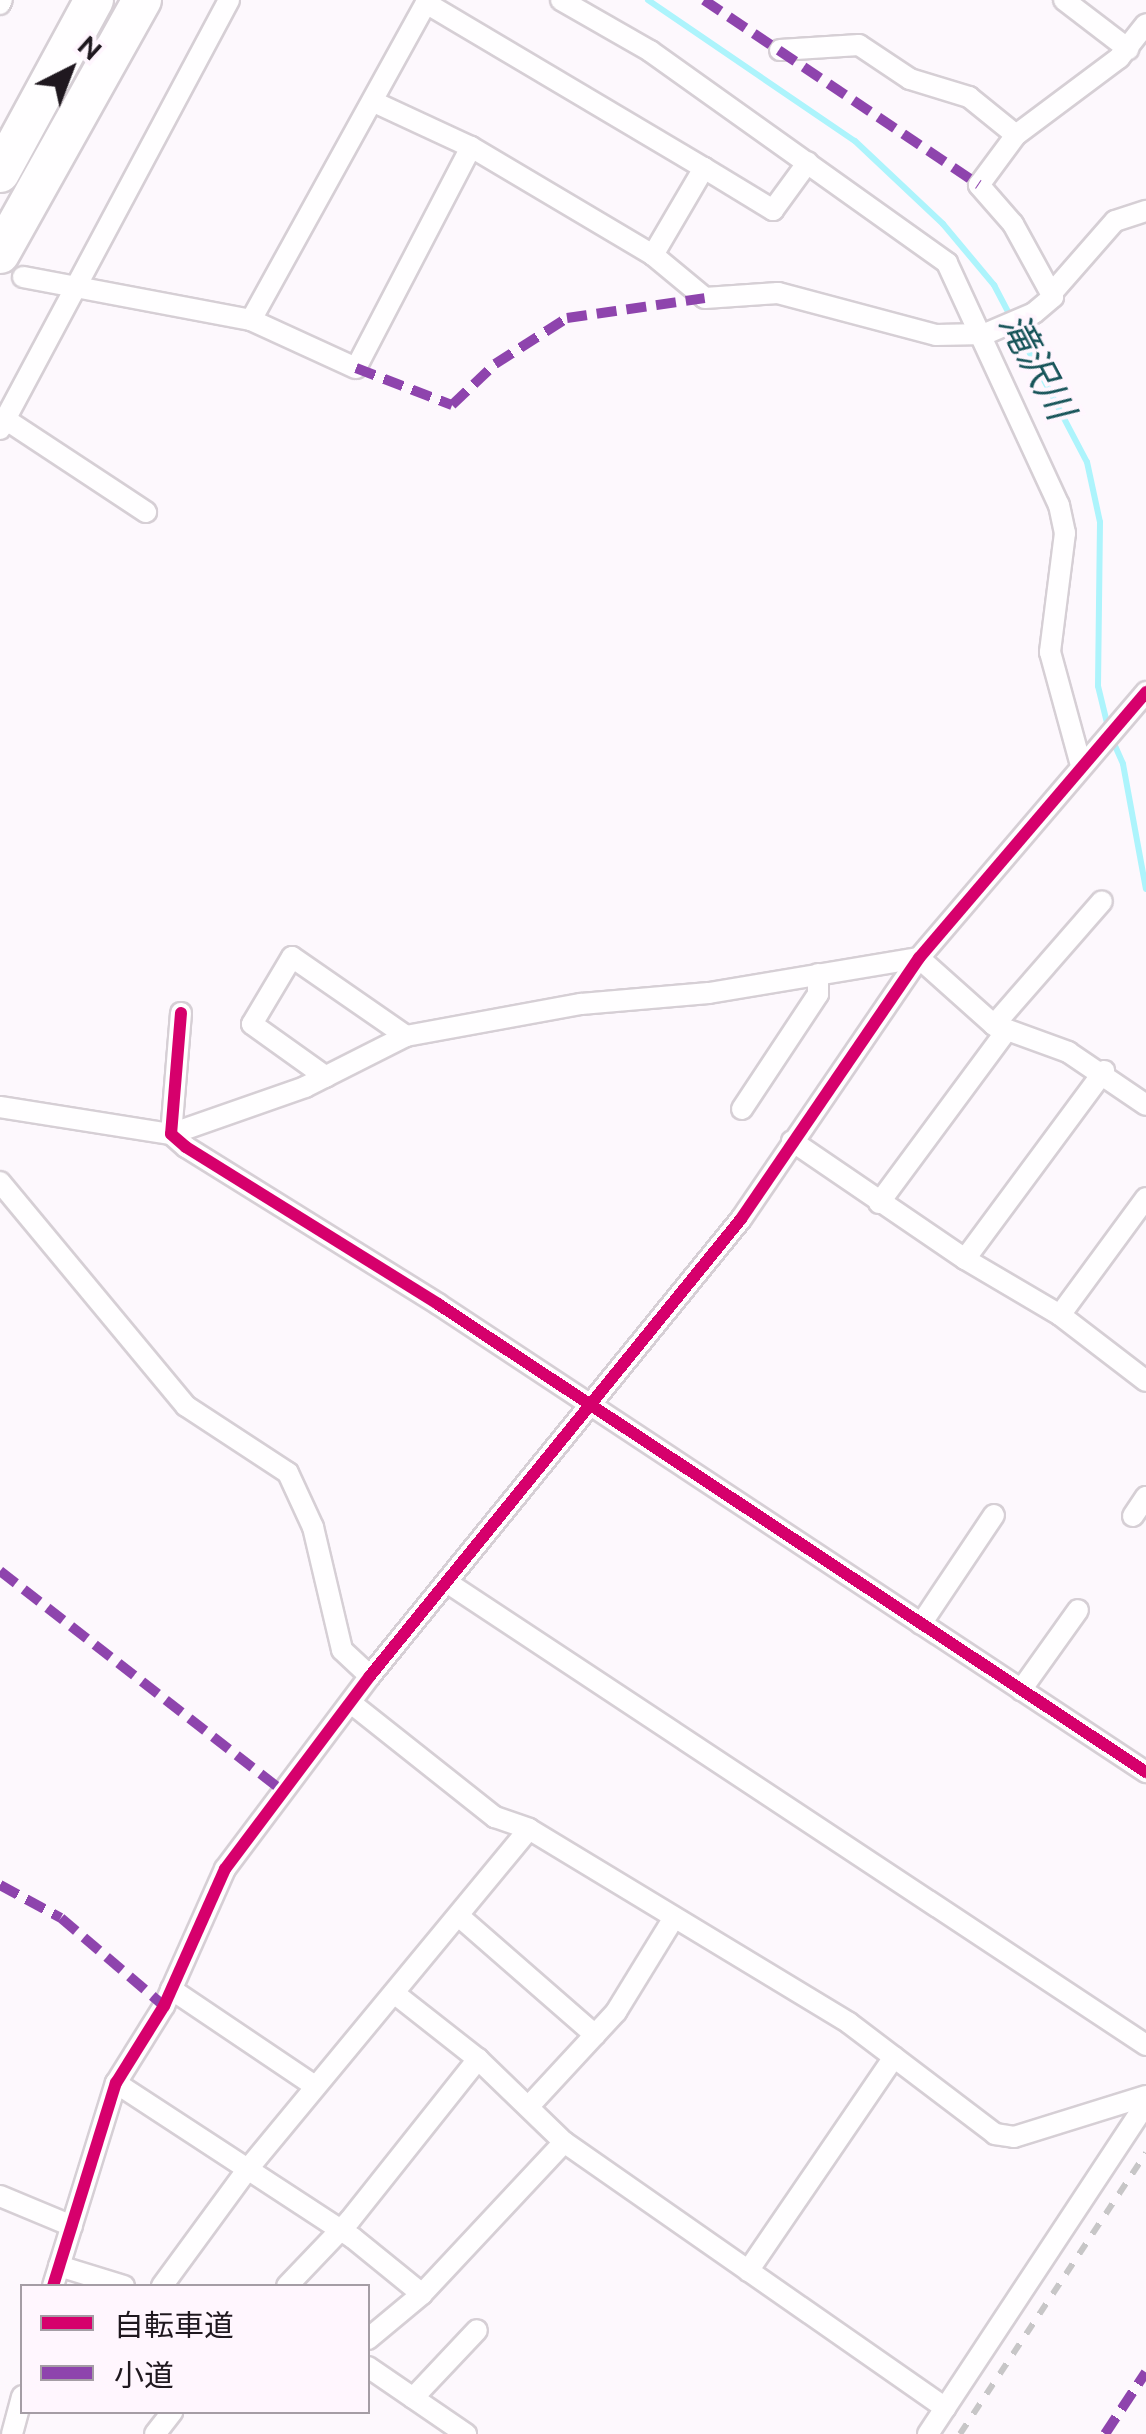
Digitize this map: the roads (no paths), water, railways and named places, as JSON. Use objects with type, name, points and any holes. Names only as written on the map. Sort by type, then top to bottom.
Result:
[{"type":"highway","points":[[0,173],[94,0]]},
{"type":"highway","points":[[11,265],[142,0]]},
{"type":"street","points":[[146,512],[3,424],[228,0]]},
{"type":"street","points":[[561,0],[650,52],[948,263],[990,333],[1065,533],[1050,652],[1080,765]]},
{"type":"street","points":[[1064,0],[1128,49]]},
{"type":"street","points":[[251,320],[374,102],[424,1],[772,210],[808,162]]},
{"type":"street","points":[[1051,294],[1013,224],[979,185],[1016,136],[1128,49],[1146,24]]},
{"type":"street","points":[[780,50],[859,45],[910,78],[969,97],[1016,136]]},
{"type":"street","points":[[374,102],[471,148],[652,255],[705,298],[778,293],[936,335],[990,333],[1034,312],[1116,220],[1146,212]]},
{"type":"street","points":[[11,265],[76,292],[251,320],[356,368],[471,148]]},
{"type":"street","points":[[652,255],[704,168]]},
{"type":"street","points":[[110,2284],[56,2276],[116,2084],[171,1989],[225,1869],[370,1676],[741,1218],[919,958],[1146,692]]},
{"type":"street","points":[[878,1202],[1000,1027],[1102,902]]},
{"type":"street","points":[[326,1077],[252,1024],[292,957],[406,1036]]},
{"type":"street","points":[[171,1134],[326,1077],[406,1036],[581,1004],[919,958],[1000,1027],[1104,1071],[1146,1105]]},
{"type":"street","points":[[742,1110],[818,994],[818,974]]},
{"type":"street","points":[[171,1134],[181,1012]]},
{"type":"street","points":[[965,1259],[1104,1071]]},
{"type":"street","points":[[0,1108],[171,1134],[1146,1772]]},
{"type":"street","points":[[792,1140],[965,1259],[1060,1314],[1146,1381]]},
{"type":"street","points":[[0,1182],[186,1406],[288,1473],[313,1527],[342,1650],[370,1676]]},
{"type":"street","points":[[1060,1314],[1146,1198]]},
{"type":"street","points":[[1133,1516],[1146,1497]]},
{"type":"street","points":[[921,1624],[994,1515]]},
{"type":"street","points":[[448,1583],[1146,2045]]},
{"type":"street","points":[[1020,1690],[1078,1610]]},
{"type":"street","points":[[350,1702],[495,1816],[529,1830],[672,1920],[849,2023],[995,2134],[1014,2136],[1146,2100]]},
{"type":"street","points":[[163,2284],[246,2170],[461,1918],[529,1830]]},
{"type":"street","points":[[461,1918],[595,2035]]},
{"type":"street","points":[[530,2105],[595,2035],[672,1920]]},
{"type":"street","points":[[171,1989],[315,2086]]},
{"type":"street","points":[[394,1993],[478,2059],[530,2105],[564,2142],[946,2408]]},
{"type":"street","points":[[748,2271],[894,2057]]},
{"type":"street","points":[[289,2284],[478,2059]]},
{"type":"street","points":[[116,2084],[336,2231],[422,2294]]},
{"type":"street","points":[[928,2434],[1146,2100]]},
{"type":"street","points":[[370,2338],[422,2294],[564,2142]]},
{"type":"street","points":[[0,2196],[72,2226]]},
{"type":"street","points":[[414,2398],[477,2330]]},
{"type":"street","points":[[370,2368],[466,2434]]},
{"type":"street","points":[[12,2434],[20,2404]]},
{"type":"street","points":[[155,2434],[170,2414]]},
{"type":"waterway","name":"滝沢川","points":[[648,0],[855,141],[943,224],[994,285],[1087,462],[1100,522],[1098,686],[1108,727]]},
{"type":"waterway","name":"滝沢川","points":[[1112,739],[1123,764],[1146,889]]},
{"type":"railway","points":[[960,2434],[1146,2153]]}]
